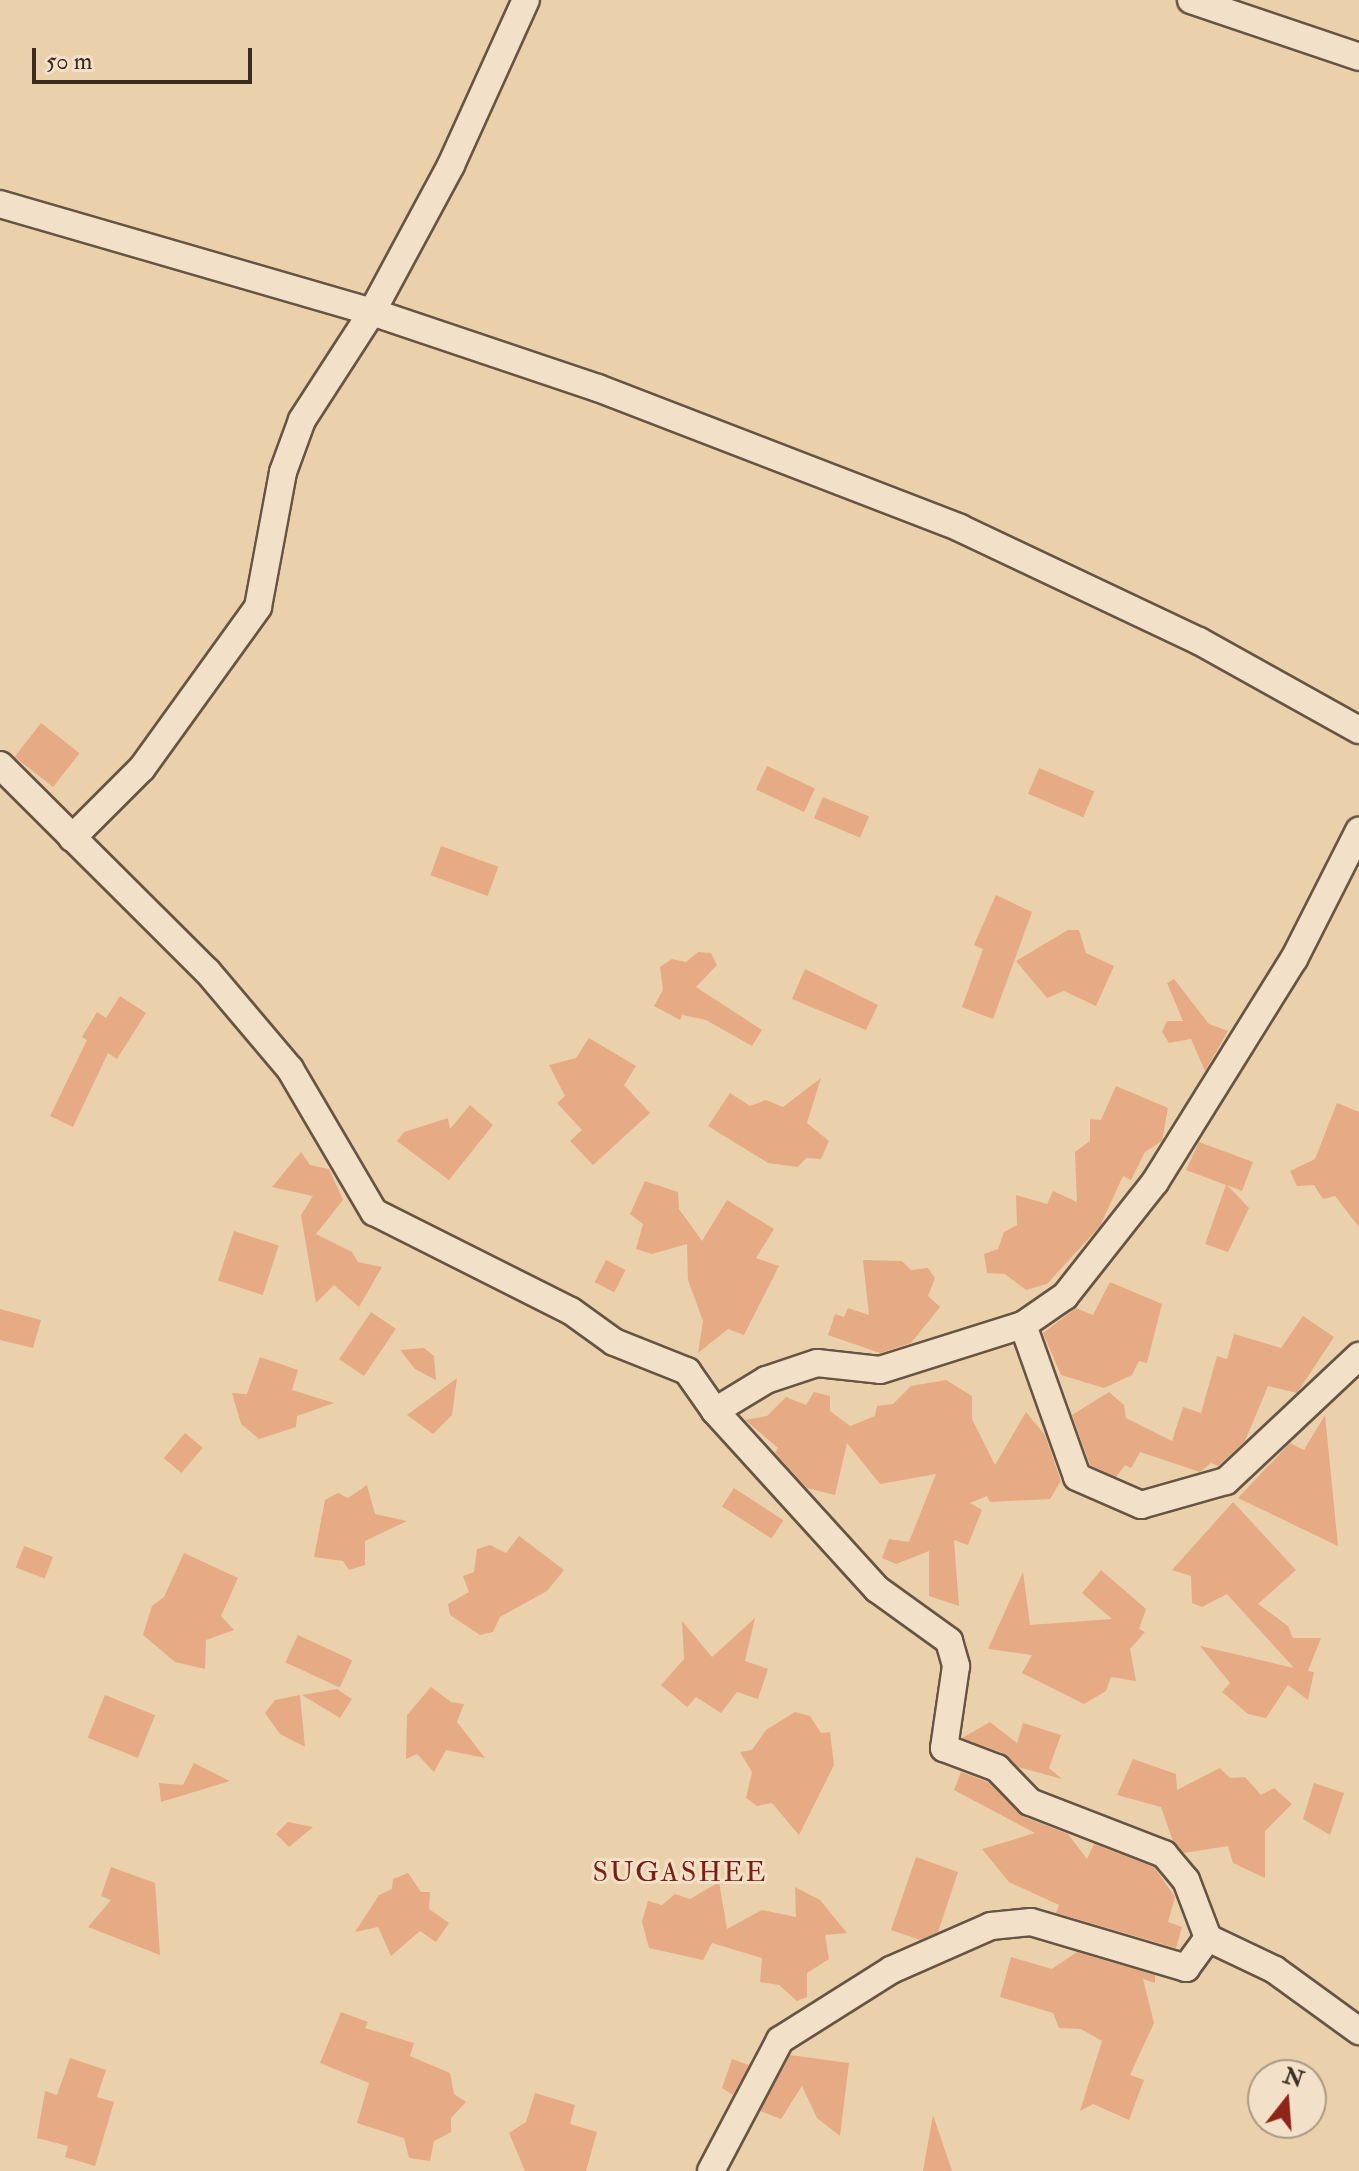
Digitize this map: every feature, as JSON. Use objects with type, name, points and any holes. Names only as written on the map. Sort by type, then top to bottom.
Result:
[{"type":"street","points":[[72,838],[142,768],[258,607],[283,472],[302,420],[372,312],[451,165],[526,0]]},
{"type":"street","points":[[1191,0],[1359,57]]},
{"type":"street","points":[[0,204],[372,312],[598,388],[960,528],[1199,641],[1359,730]]},
{"type":"street","points":[[0,765],[208,972],[290,1069],[374,1212],[571,1311],[614,1342],[687,1371],[715,1411],[877,1589],[949,1641],[956,1666],[944,1748],[997,1768],[1030,1802],[1133,1837],[1164,1854],[1186,1880],[1208,1938],[1275,1970],[1359,2031]]},
{"type":"street","points":[[715,1411],[766,1380],[817,1363],[880,1370],[1023,1325],[1091,1267],[1155,1182],[1294,959],[1359,831]]},
{"type":"street","points":[[1023,1325],[1077,1477],[1141,1505],[1226,1481],[1359,1356]]},
{"type":"street","points":[[711,2171],[780,2040],[948,1940],[991,1926],[1031,1922],[1186,1968],[1208,1938]]},
{"type":"building","points":[[41,723],[80,753],[53,787],[15,757]]},
{"type":"building","points":[[767,766],[815,788],[804,812],[756,790]]},
{"type":"building","points":[[1039,768],[1094,791],[1083,817],[1028,794]]},
{"type":"building","points":[[823,797],[869,817],[860,838],[814,818]]},
{"type":"building","points":[[441,846],[498,867],[488,896],[430,875]]},
{"type":"building","points":[[996,895],[1032,912],[993,1019],[962,1007],[983,949],[974,945]]},
{"type":"building","points":[[1068,930],[1079,930],[1086,953],[1114,966],[1096,1006],[1064,991],[1047,998],[1016,961]]},
{"type":"building","points":[[698,952],[711,953],[717,965],[696,987],[762,1030],[752,1046],[706,1020],[682,1015],[680,1020],[654,1006],[663,990],[660,967],[672,959],[686,962]]},
{"type":"building","points":[[805,969],[878,1005],[866,1030],[792,999]]},
{"type":"building","points":[[1174,979],[1209,1024],[1228,1031],[1205,1071],[1191,1039],[1169,1043],[1162,1032],[1167,1021],[1183,1021],[1167,983]]},
{"type":"building","points":[[120,996],[146,1013],[117,1059],[108,1053],[73,1127],[50,1116],[87,1040],[82,1037],[97,1012],[106,1018]]},
{"type":"building","points":[[589,1038],[636,1066],[624,1085],[650,1113],[593,1165],[570,1141],[582,1130],[557,1103],[565,1096],[549,1065],[576,1058]]},
{"type":"building","points":[[821,1078],[807,1123],[829,1141],[821,1159],[806,1158],[798,1167],[768,1163],[708,1126],[730,1093],[750,1106],[766,1100],[783,1107]]},
{"type":"building","points":[[1116,1086],[1168,1108],[1162,1141],[1145,1152],[1131,1180],[1123,1176],[1100,1226],[1047,1284],[1026,1290],[1005,1274],[987,1273],[984,1254],[998,1249],[1004,1232],[1017,1225],[1016,1195],[1047,1204],[1053,1191],[1077,1202],[1075,1152],[1090,1141],[1090,1119],[1101,1120]]},
{"type":"building","points":[[1337,1103],[1359,1112],[1359,1227],[1335,1196],[1323,1199],[1314,1185],[1297,1186],[1290,1171],[1315,1159]]},
{"type":"building","points":[[470,1105],[493,1125],[449,1180],[397,1141],[404,1132],[448,1118],[450,1129]]},
{"type":"building","points":[[1199,1142],[1253,1162],[1242,1191],[1227,1185],[1249,1208],[1228,1252],[1205,1244],[1226,1185],[1186,1170]]},
{"type":"building","points":[[301,1152],[310,1165],[329,1169],[343,1200],[316,1234],[352,1252],[358,1262],[382,1267],[359,1307],[334,1285],[316,1303],[301,1215],[313,1196],[272,1187]]},
{"type":"building","points":[[645,1181],[678,1192],[679,1209],[702,1241],[727,1200],[774,1229],[756,1258],[779,1266],[744,1335],[728,1329],[698,1353],[703,1321],[688,1280],[687,1244],[652,1254],[636,1249],[643,1224],[630,1214]]},
{"type":"building","points":[[234,1231],[279,1246],[263,1295],[218,1280]]},
{"type":"building","points":[[606,1260],[626,1270],[614,1292],[595,1282]]},
{"type":"building","points":[[863,1260],[902,1261],[911,1270],[928,1268],[935,1278],[928,1296],[940,1307],[911,1343],[880,1353],[828,1335],[835,1314],[844,1317],[848,1308],[869,1315]]},
{"type":"building","points":[[1110,1282],[1162,1304],[1147,1363],[1139,1361],[1132,1375],[1104,1388],[1061,1375],[1043,1333],[1076,1308],[1093,1315]]},
{"type":"building","points":[[0,1309],[41,1320],[33,1348],[0,1340]]},
{"type":"building","points":[[371,1312],[396,1329],[364,1376],[339,1359]]},
{"type":"building","points":[[1303,1316],[1334,1337],[1297,1393],[1268,1386],[1245,1441],[1218,1466],[1211,1463],[1200,1472],[1140,1452],[1131,1468],[1125,1465],[1116,1477],[1090,1465],[1072,1415],[1109,1392],[1124,1405],[1126,1418],[1172,1441],[1183,1407],[1201,1413],[1217,1356],[1227,1359],[1234,1334],[1281,1348]]},
{"type":"building","points":[[424,1348],[434,1356],[436,1380],[415,1369],[400,1350]]},
{"type":"building","points":[[260,1357],[298,1370],[292,1390],[334,1403],[297,1416],[296,1427],[259,1439],[241,1424],[232,1393],[247,1394]]},
{"type":"building","points":[[457,1378],[452,1415],[433,1434],[407,1415]]},
{"type":"building","points":[[946,1380],[972,1396],[972,1419],[995,1465],[1026,1412],[1045,1435],[1061,1481],[1050,1499],[990,1502],[987,1496],[970,1503],[982,1510],[968,1545],[954,1540],[959,1606],[929,1596],[929,1551],[896,1564],[882,1558],[889,1539],[909,1542],[936,1474],[880,1484],[847,1443],[835,1495],[807,1488],[775,1453],[778,1448],[745,1420],[767,1416],[786,1397],[806,1405],[814,1392],[830,1396],[830,1411],[850,1426],[875,1416],[877,1406],[893,1404],[911,1386]]},
{"type":"building","points":[[1325,1415],[1338,1546],[1238,1498],[1290,1443],[1304,1450]]},
{"type":"building","points":[[185,1433],[203,1448],[181,1473],[164,1458]]},
{"type":"building","points":[[367,1485],[375,1514],[407,1521],[365,1541],[365,1565],[349,1570],[343,1561],[314,1557],[325,1500],[338,1493],[348,1498]]},
{"type":"building","points":[[734,1488],[783,1520],[771,1539],[722,1506]]},
{"type":"building","points":[[1233,1502],[1296,1570],[1258,1604],[1288,1626],[1293,1638],[1321,1638],[1308,1671],[1314,1672],[1308,1700],[1288,1685],[1266,1718],[1248,1714],[1222,1692],[1230,1683],[1200,1646],[1294,1668],[1227,1594],[1202,1607],[1192,1603],[1191,1576],[1172,1570]]},
{"type":"building","points":[[519,1536],[564,1570],[547,1591],[500,1617],[493,1632],[480,1635],[450,1615],[448,1604],[469,1592],[463,1576],[474,1572],[477,1549],[490,1545],[506,1553]]},
{"type":"building","points":[[24,1546],[53,1557],[45,1579],[16,1567]]},
{"type":"building","points":[[184,1553],[238,1578],[221,1616],[234,1630],[206,1640],[205,1669],[175,1662],[143,1635],[152,1606],[164,1597]]},
{"type":"building","points":[[1101,1570],[1146,1609],[1139,1629],[1145,1632],[1130,1649],[1136,1681],[1111,1677],[1106,1691],[1084,1704],[1022,1673],[1032,1655],[988,1649],[1023,1572],[1030,1625],[1112,1619],[1082,1593]]},
{"type":"building","points":[[755,1618],[745,1661],[768,1669],[758,1699],[737,1692],[721,1713],[696,1697],[687,1707],[661,1685],[684,1659],[682,1621],[712,1657]]},
{"type":"building","points":[[298,1635],[352,1660],[340,1688],[285,1662]]},
{"type":"building","points":[[431,1687],[451,1702],[464,1704],[457,1722],[485,1758],[446,1750],[434,1772],[417,1754],[406,1759],[407,1715]]},
{"type":"building","points":[[337,1689],[352,1699],[340,1718],[302,1695]]},
{"type":"building","points":[[105,1695],[155,1715],[138,1758],[88,1738]]},
{"type":"building","points":[[300,1695],[305,1747],[280,1734],[265,1713],[275,1700]]},
{"type":"building","points":[[795,1712],[810,1716],[821,1733],[830,1732],[834,1765],[799,1835],[772,1803],[757,1806],[746,1798],[752,1772],[740,1752],[752,1750],[766,1730]]},
{"type":"building","points":[[990,1722],[1017,1743],[1023,1723],[1061,1735],[1049,1768],[1062,1779],[1018,1767],[1003,1753],[962,1738]]},
{"type":"building","points":[[1133,1759],[1176,1774],[1177,1790],[1220,1768],[1230,1778],[1245,1777],[1261,1795],[1274,1788],[1292,1804],[1265,1831],[1265,1878],[1233,1863],[1228,1846],[1184,1853],[1173,1841],[1161,1807],[1117,1795]]},
{"type":"building","points":[[194,1763],[230,1781],[161,1802],[159,1783],[183,1785]]},
{"type":"building","points":[[961,1772],[988,1782],[1024,1817],[1068,1834],[1087,1859],[1094,1844],[1154,1867],[1175,1897],[1168,1922],[1182,1927],[1176,1948],[1056,1913],[1059,1905],[1009,1882],[982,1849],[1035,1833],[954,1790]]},
{"type":"building","points":[[1314,1783],[1344,1793],[1330,1835],[1303,1819]]},
{"type":"building","points":[[288,1822],[313,1827],[289,1847],[276,1834]]},
{"type":"building","points":[[916,1857],[958,1872],[938,1932],[920,1940],[891,1930]]},
{"type":"building","points":[[111,1867],[155,1883],[160,1955],[88,1927],[111,1900],[101,1896]]},
{"type":"building","points":[[408,1873],[421,1892],[430,1892],[429,1909],[449,1923],[436,1942],[420,1931],[391,1956],[378,1927],[355,1932],[379,1895],[392,1889],[393,1879]]},
{"type":"building","points":[[719,1882],[727,1929],[762,1910],[796,1917],[795,1887],[820,1900],[847,1933],[825,1935],[829,1959],[807,1973],[807,1997],[797,2001],[779,1985],[760,1982],[762,1958],[712,1943],[703,1960],[649,1948],[642,1922],[648,1901],[662,1905],[675,1894],[690,1899]]},
{"type":"building","points":[[1077,1952],[1155,1975],[1155,1983],[1143,1979],[1154,2023],[1130,2075],[1144,2080],[1129,2120],[1093,2104],[1080,2111],[1102,2041],[1081,2029],[1059,2028],[1053,2013],[1000,1997],[1011,1957],[1052,1969]]},
{"type":"building","points":[[341,2012],[368,2022],[365,2028],[414,2043],[410,2056],[450,2073],[454,2094],[466,2102],[451,2118],[451,2132],[434,2141],[430,2161],[409,2158],[404,2138],[357,2123],[369,2083],[320,2063]]},
{"type":"building","points":[[790,2055],[849,2063],[840,2136],[817,2118],[802,2086],[781,2119],[760,2111]]},
{"type":"building","points":[[70,2058],[106,2070],[97,2097],[114,2102],[95,2166],[65,2157],[68,2146],[37,2138],[45,2091],[57,2095]]},
{"type":"building","points":[[732,2059],[749,2065],[733,2095],[722,2088]]},
{"type":"building","points":[[535,2093],[575,2105],[570,2124],[597,2132],[586,2171],[525,2171],[509,2133],[526,2122]]},
{"type":"building","points":[[933,2115],[952,2171],[923,2171]]},
{"type":"district","name":"SUGASHEE","points":[[680,1873]]}]
